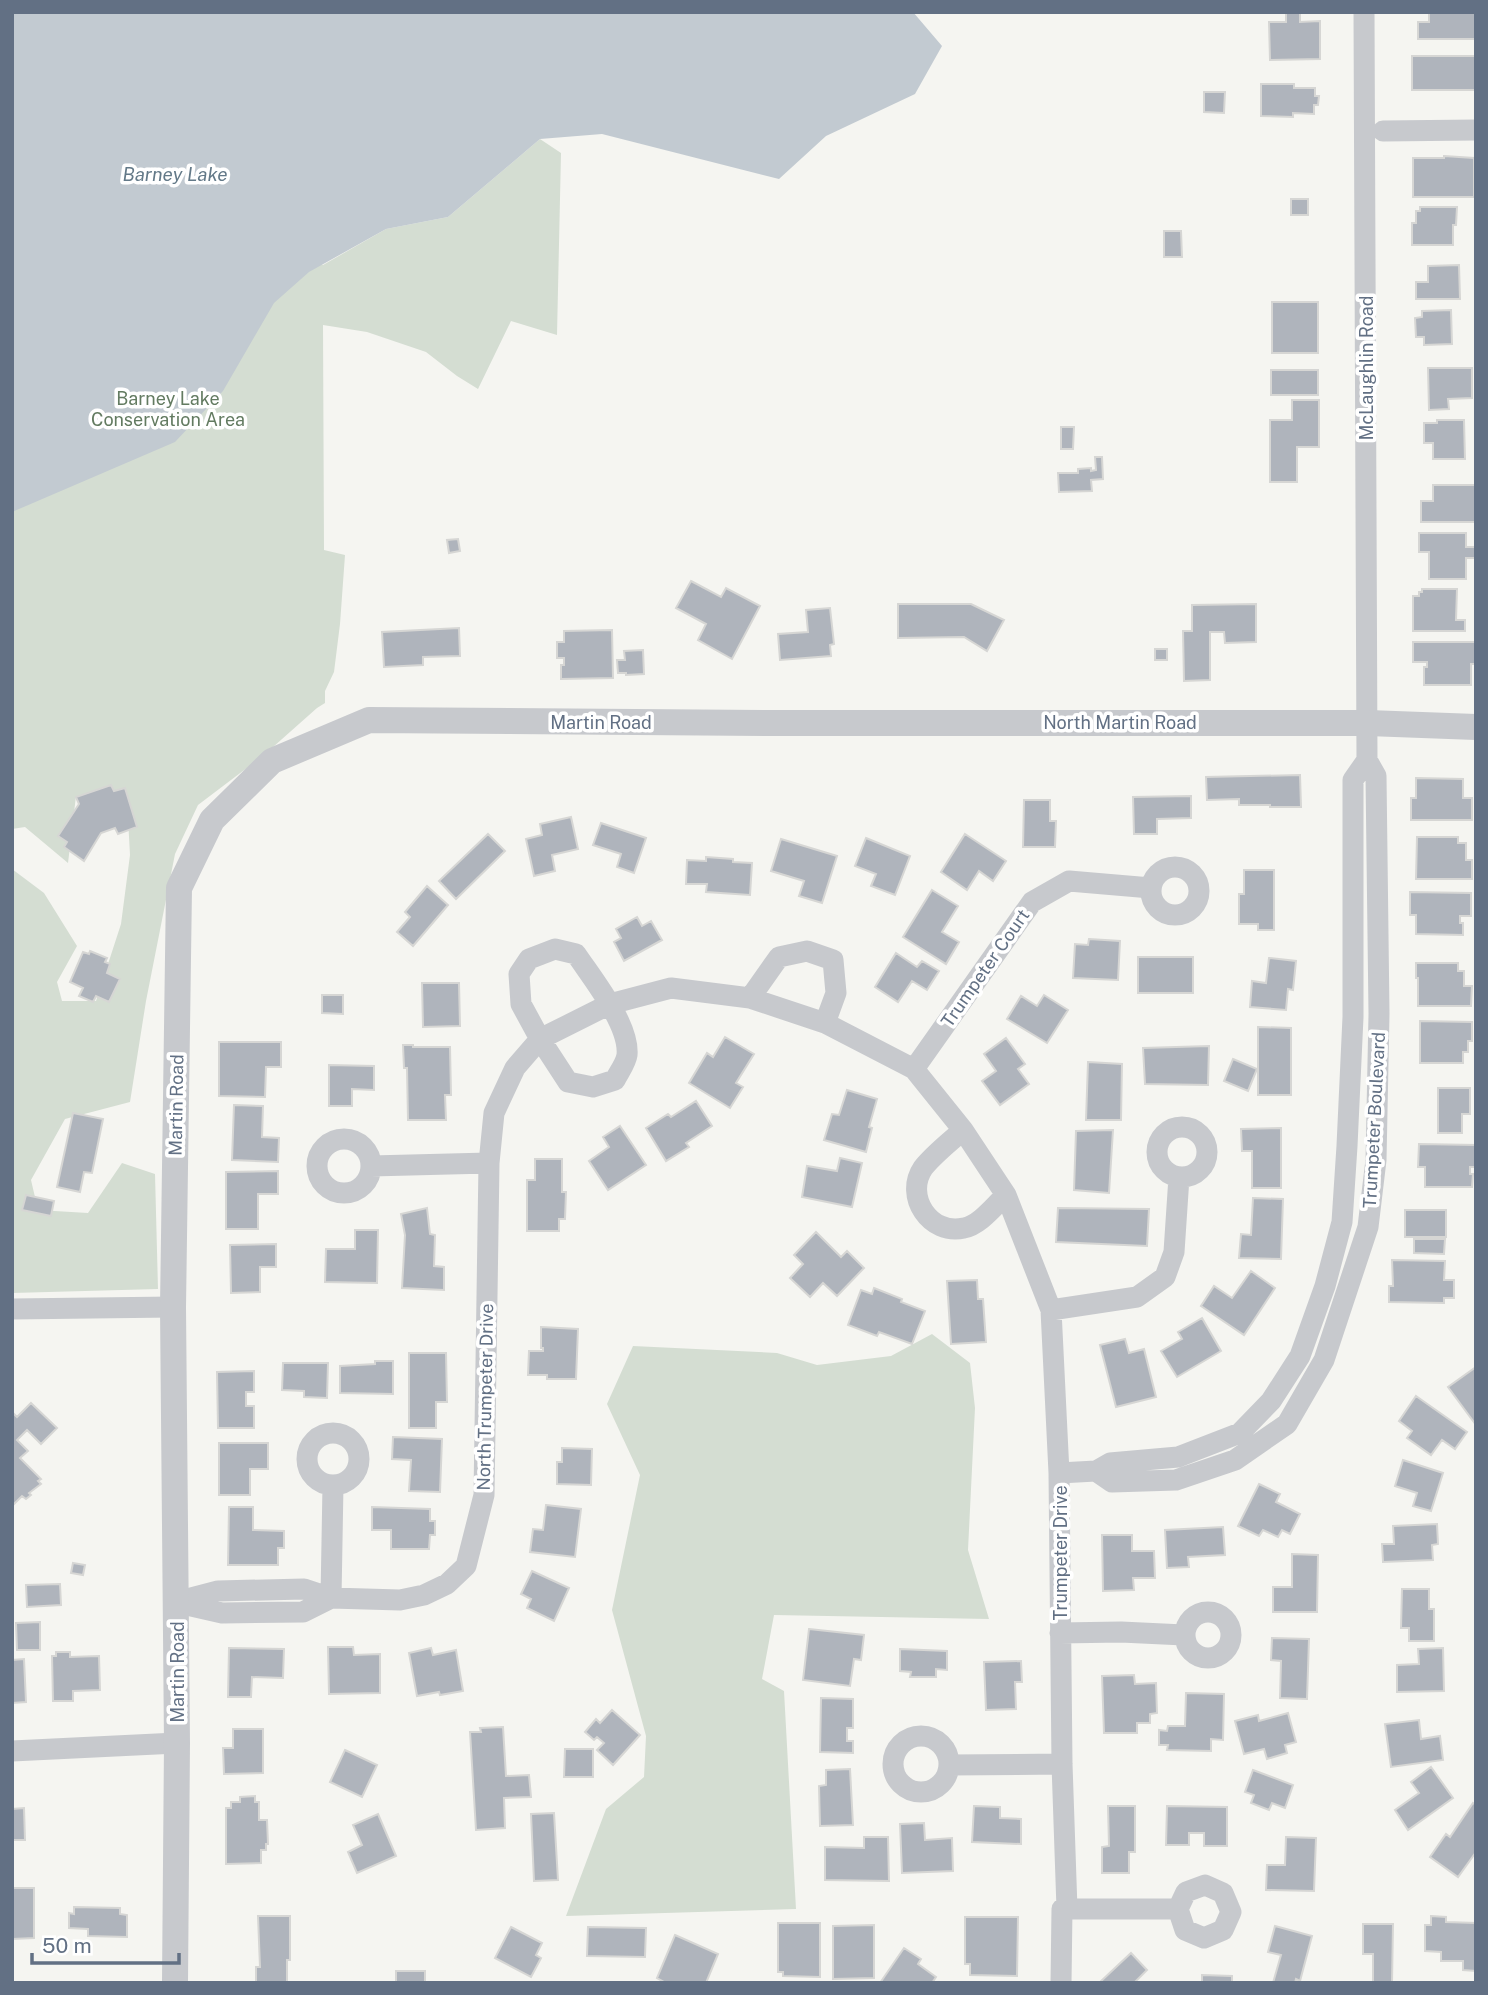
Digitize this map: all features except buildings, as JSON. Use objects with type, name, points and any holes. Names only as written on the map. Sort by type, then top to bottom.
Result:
[{"type":"street","name":"McLaughlin Road","points":[[1364,12],[1368,723]]},
{"type":"street","points":[[1383,131],[1476,130]]},
{"type":"street","name":"Martin Road","points":[[175,1983],[177,1743],[173,1307],[179,888],[212,820],[272,761],[369,720],[765,723]]},
{"type":"street","name":"North Martin Road","points":[[765,723],[1368,723],[1476,727]]},
{"type":"street","name":"Trumpeter Boulevard","points":[[1096,1471],[1112,1482],[1176,1480],[1235,1460],[1287,1424],[1324,1360],[1368,1227],[1376,1160],[1379,1014],[1376,776],[1367,760],[1368,723]]},
{"type":"street","name":"Trumpeter Boulevard","points":[[1059,1473],[1096,1471],[1110,1463],[1178,1457],[1240,1433],[1271,1401],[1300,1356],[1325,1286],[1342,1222],[1353,1017],[1353,780],[1367,760]]},
{"type":"street","name":"Trumpeter Court","points":[[915,1069],[1032,902],[1069,881],[1151,888]]},
{"type":"street","points":[[555,949],[576,954],[610,1004],[625,1036],[627,1056],[615,1080],[593,1087],[568,1082],[540,1039],[521,1004],[519,974],[529,959],[555,949]]},
{"type":"street","points":[[750,998],[779,957],[807,951],[833,960],[836,993],[825,1023]]},
{"type":"street","name":"North Trumpeter Drive","points":[[176,1602],[222,1612],[303,1612],[331,1598],[400,1600],[424,1595],[447,1584],[466,1566],[485,1496],[489,1163],[494,1113],[515,1068],[540,1039],[610,1004],[671,988],[750,998],[825,1023],[915,1069],[963,1130],[1006,1195],[1051,1310],[1059,1473]]},
{"type":"street","points":[[963,1130],[922,1169],[917,1183],[917,1199],[923,1212],[934,1223],[948,1229],[963,1228],[977,1222],[1006,1195]]},
{"type":"street","points":[[371,1166],[489,1163]]},
{"type":"street","points":[[1051,1310],[1137,1297],[1165,1277],[1174,1252],[1180,1177]]},
{"type":"street","points":[[12,1309],[173,1307]]},
{"type":"street","name":"Trumpeter Drive","points":[[1059,1473],[1062,1764],[1068,1909],[1062,1909],[1061,1983]]},
{"type":"street","points":[[331,1598],[332,1485]]},
{"type":"street","name":"Trumpeter Drive","points":[[1060,1633],[1184,1635]]},
{"type":"street","points":[[12,1751],[177,1743]]},
{"type":"street","points":[[948,1765],[1062,1764]]},
{"type":"street","points":[[1068,1909],[1178,1909]]},
{"type":"green space","name":"Barney Lake Conservation Area","points":[[12,113],[323,265],[386,229],[448,217],[540,139],[561,153],[557,335],[511,321],[478,389],[426,352],[367,332],[323,325],[324,550],[345,555],[334,672],[325,691],[325,703],[264,755],[198,805],[175,854],[146,1001],[130,1102],[65,1119],[31,1180],[38,1210],[88,1213],[122,1163],[155,1174],[158,1289],[12,1293],[12,869],[44,893],[77,946],[57,982],[62,1001],[96,1001],[121,924],[130,855],[127,800],[76,796],[68,863],[25,827],[12,829]]},
{"type":"green space","points":[[932,1334],[970,1363],[975,1408],[968,1550],[989,1619],[774,1615],[762,1679],[784,1691],[796,1909],[566,1916],[606,1809],[644,1777],[646,1736],[612,1610],[640,1475],[607,1404],[633,1346],[777,1353],[817,1365],[891,1356]]},
{"type":"water","name":"Barney Lake","points":[[12,12],[913,12],[942,46],[915,94],[826,136],[779,179],[602,134],[540,139],[448,217],[386,229],[309,272],[274,303],[223,391],[175,442],[12,512]]}]
